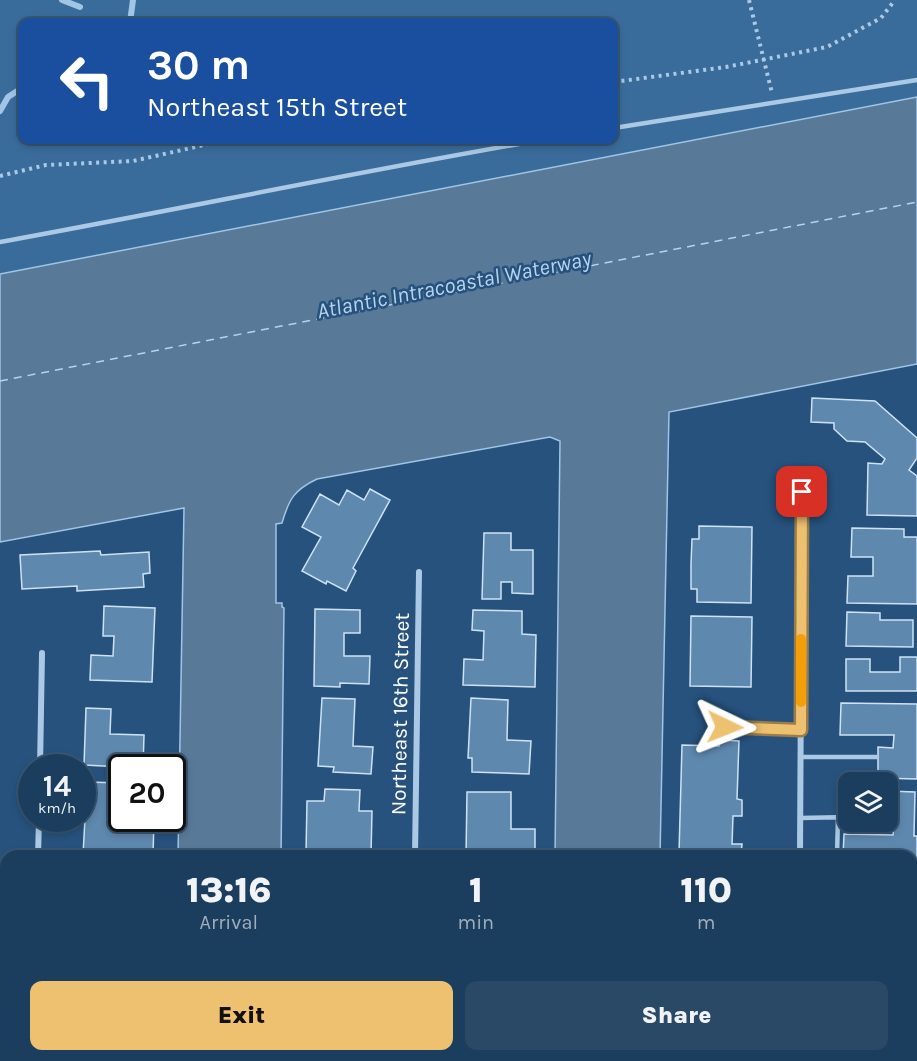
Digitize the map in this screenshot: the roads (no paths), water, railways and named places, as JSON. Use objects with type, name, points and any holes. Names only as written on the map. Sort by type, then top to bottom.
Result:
[{"type":"street","points":[[800,850],[802,492]]},
{"type":"street","name":"Northeast 16th Street","points":[[415,850],[419,572]]},
{"type":"street","points":[[40,754],[42,653]]},
{"type":"street","points":[[38,850],[39,832]]},
{"type":"lane","points":[[618,127],[917,80]]},
{"type":"lane","points":[[0,242],[385,167],[519,144]]},
{"type":"lane","points":[[725,727],[801,730]]},
{"type":"lane","points":[[801,757],[877,757]]},
{"type":"lane","points":[[800,818],[838,817],[837,850]]},
{"type":"water","name":"Atlantic Intracoastal Waterway","points":[[917,97],[917,364],[669,412],[660,850],[555,850],[560,441],[550,437],[317,479],[298,491],[290,501],[282,523],[276,524],[276,603],[282,603],[284,608],[281,850],[178,850],[178,832],[186,832],[186,754],[180,754],[184,508],[0,542],[0,274]]},
{"type":"waterway","points":[[62,0],[80,7]]},
{"type":"waterway","points":[[131,18],[133,0]]},
{"type":"waterway","points":[[0,111],[8,97],[18,91]]}]
